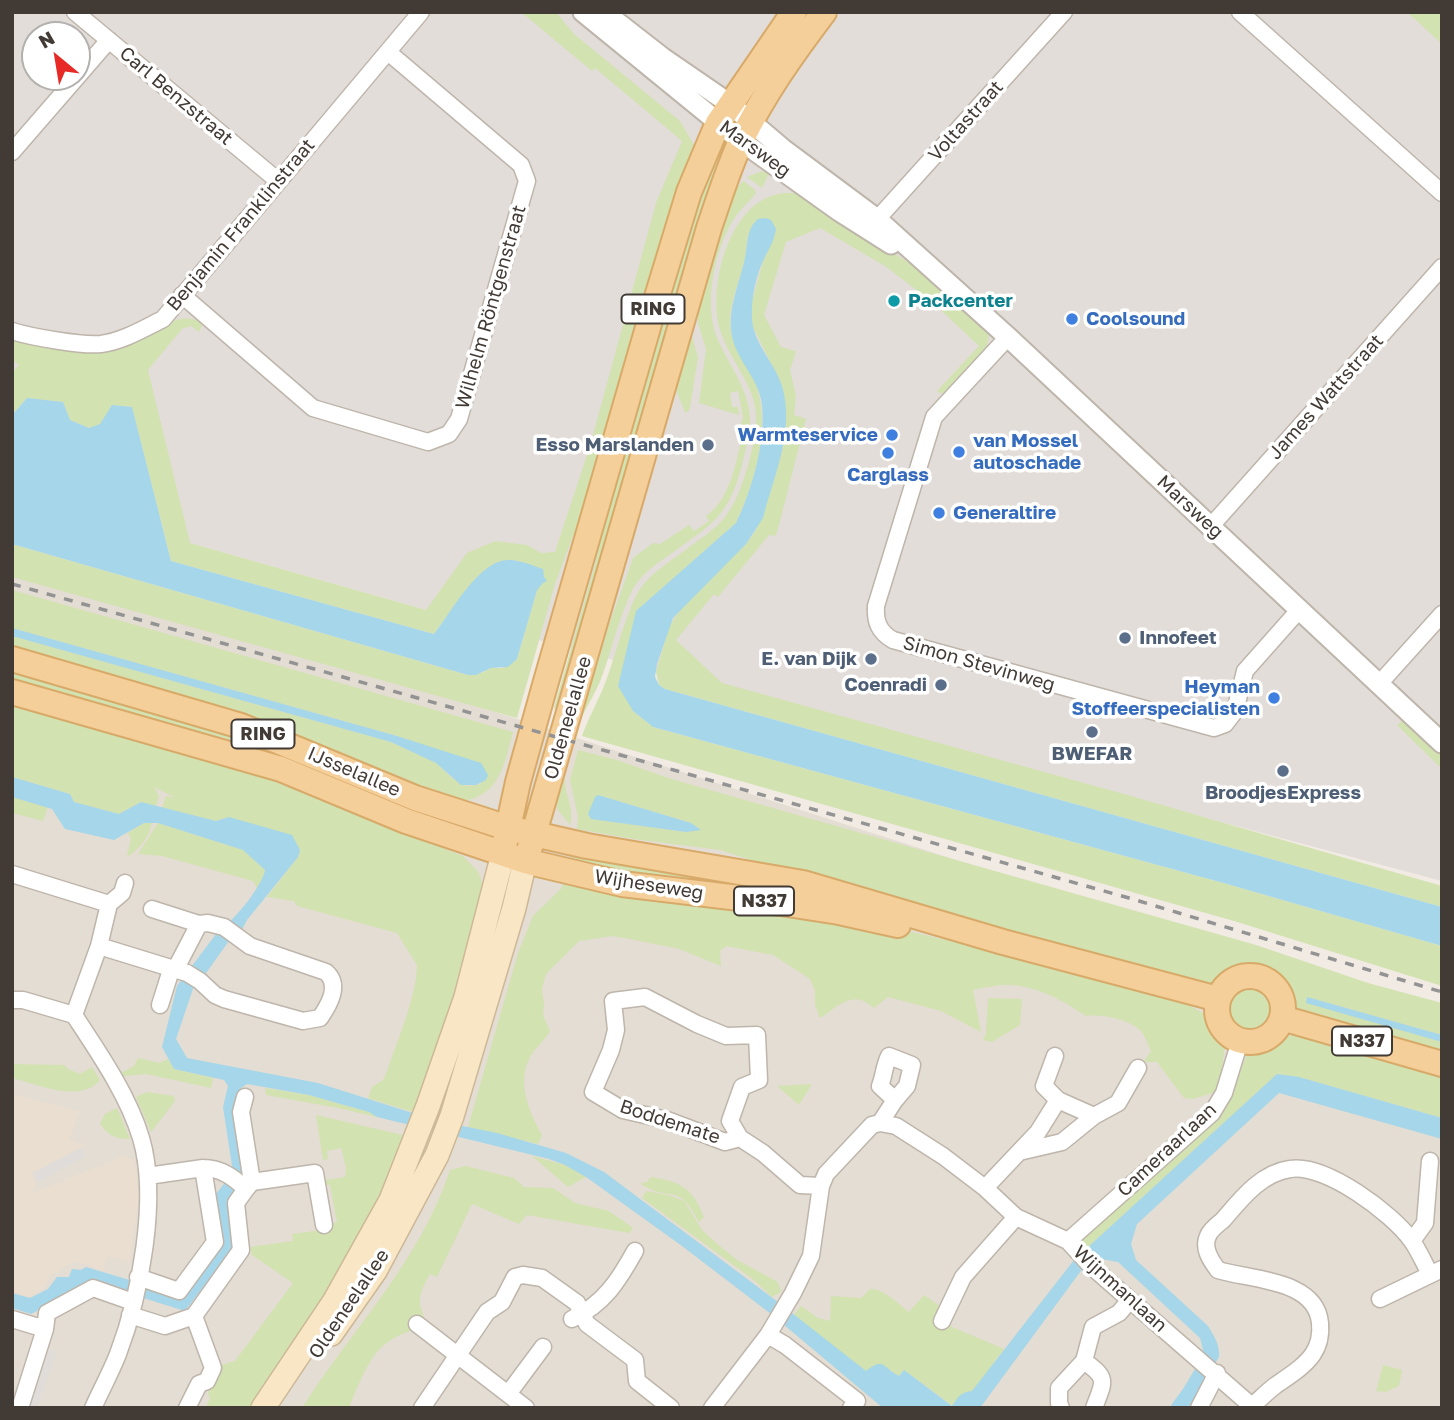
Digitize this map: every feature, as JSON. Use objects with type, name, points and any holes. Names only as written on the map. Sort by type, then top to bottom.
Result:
[{"type":"main road","name":"Oldeneelallee","points":[[279,1408],[376,1271],[437,1155],[452,1116],[513,908],[514,857],[508,828],[545,685],[689,192],[724,114],[794,12]]},
{"type":"main road","name":"Oldeneelallee","points":[[263,1408],[362,1255],[391,1200],[411,1151],[514,857],[535,834],[709,229],[746,131],[784,65],[824,12]]},
{"type":"main road","name":"IJsselallee","points":[[12,659],[241,726],[415,798],[535,834]]},
{"type":"main road","name":"IJsselallee","points":[[12,691],[281,769],[406,821],[514,857]]},
{"type":"main road","name":"Wijheseweg","points":[[535,834],[587,846],[803,883],[1003,942],[1218,999]]},
{"type":"main road","name":"Wijheseweg","points":[[514,857],[622,884],[827,910],[895,925],[1003,942]]},
{"type":"main road","points":[[1254,976],[1265,979],[1274,986],[1280,996],[1282,1018],[1276,1030],[1266,1039],[1240,1041],[1231,1037],[1218,1020],[1218,999],[1223,989],[1232,981],[1254,976]]},
{"type":"main road","name":"N337","points":[[1282,1018],[1442,1064]]},
{"type":"street","name":"Carl Benzstraat","points":[[75,12],[277,180]]},
{"type":"street","name":"Benjamin Franklinstraat","points":[[12,331],[99,344],[130,336],[163,318],[421,12]]},
{"type":"street","name":"Marsweg","points":[[583,12],[936,272],[1442,743]]},
{"type":"street","name":"Marsweg","points":[[604,12],[663,58],[724,114]]},
{"type":"street","name":"Voltastraat","points":[[872,224],[1064,12]]},
{"type":"street","points":[[1240,12],[1442,193]]},
{"type":"street","points":[[91,61],[109,40]]},
{"type":"street","name":"Wilhelm Röntgenstraat","points":[[182,295],[313,408],[428,442],[449,434],[459,419],[527,181],[526,171],[388,52]]},
{"type":"street","points":[[12,152],[65,91]]},
{"type":"street","name":"James Wattstraat","points":[[1211,526],[1442,267]]},
{"type":"street","name":"Simon Stevinweg","points":[[1008,337],[934,417],[876,606],[877,623],[886,636],[1214,728],[1231,719],[1245,671],[1300,610]]},
{"type":"street","points":[[1379,684],[1442,614]]},
{"type":"street","points":[[12,874],[109,904]]},
{"type":"street","points":[[74,1015],[99,946],[109,904],[122,893],[125,883]]},
{"type":"street","points":[[99,946],[183,973],[224,999],[303,1021],[320,1018],[331,999],[334,985],[331,976],[321,970],[250,946],[230,932],[208,923],[199,924],[152,909]]},
{"type":"street","points":[[160,1005],[183,973],[199,924]]},
{"type":"street","name":"Boddemate","points":[[740,1138],[725,1142],[667,1121],[623,1110],[593,1092],[611,1050],[616,1030],[613,1001],[645,997],[726,1036],[757,1035],[759,1080],[742,1087],[730,1121],[740,1138],[763,1153],[800,1185],[821,1185]]},
{"type":"street","points":[[12,1000],[23,1000],[74,1015],[114,1082],[141,1137],[148,1176],[148,1202],[135,1294],[118,1354],[93,1408]]},
{"type":"street","name":"Cameraarlaan","points":[[1072,1247],[1212,1112],[1224,1093],[1240,1041]]},
{"type":"street","points":[[1055,1056],[1044,1086],[1058,1100],[1094,1116]]},
{"type":"street","points":[[1019,1152],[1062,1142],[1094,1116],[1118,1103],[1138,1068]]},
{"type":"street","points":[[135,1294],[165,1326],[194,1316],[241,1251],[236,1203],[242,1183],[242,1112],[245,1097]]},
{"type":"street","points":[[712,1408],[770,1331],[811,1256],[821,1185],[826,1174],[872,1125],[880,1123],[895,1100]]},
{"type":"street","points":[[985,1188],[1038,1132],[1058,1100]]},
{"type":"street","name":"Wijnmanlaan","points":[[880,1123],[896,1126],[943,1156],[985,1188],[1016,1217],[1072,1247],[1253,1407]]},
{"type":"street","points":[[20,1408],[45,1329],[47,1312],[93,1288],[135,1294],[179,1291],[215,1242],[208,1168],[211,1151]]},
{"type":"street","points":[[1412,1241],[1425,1223],[1430,1161]]},
{"type":"street","points":[[148,1176],[208,1168],[242,1183],[315,1173],[324,1225]]},
{"type":"street","points":[[1253,1407],[1314,1353],[1321,1333],[1320,1318],[1315,1306],[1305,1295],[1276,1282],[1218,1270],[1210,1261],[1206,1248],[1208,1235],[1238,1200],[1275,1173],[1293,1168],[1316,1172],[1342,1182],[1361,1195],[1393,1219],[1436,1271],[1380,1299]]},
{"type":"street","points":[[942,1321],[963,1277],[1016,1217]]},
{"type":"street","points":[[578,1316],[620,1280],[635,1251]]},
{"type":"street","points":[[422,1408],[487,1312],[502,1302],[515,1277],[524,1275],[542,1278],[577,1303],[578,1316],[635,1360],[637,1381],[671,1408]]},
{"type":"street","points":[[1061,1408],[1059,1388],[1084,1361],[1093,1327],[1119,1313],[1130,1300]]},
{"type":"street","points":[[187,1408],[199,1384],[207,1381],[213,1368],[194,1316]]},
{"type":"street","points":[[12,1319],[45,1329]]},
{"type":"street","points":[[417,1324],[526,1408]]},
{"type":"street","points":[[770,1331],[857,1401],[851,1408]]},
{"type":"street","points":[[508,1394],[542,1346]]},
{"type":"street","points":[[1084,1361],[1099,1372],[1102,1379],[1094,1408]]},
{"type":"street","points":[[1199,1408],[1215,1372]]},
{"type":"shaded area","points":[[12,12],[1442,12],[1442,881],[426,610],[190,543],[12,389]]},
{"type":"shaded area","points":[[12,565],[206,619],[1442,1016],[1442,1408],[12,1408]]},
{"type":"shaded area","points":[[12,1094],[80,1111],[70,1139],[86,1145],[32,1173],[36,1182],[34,1192],[123,1156],[135,1160],[139,1197],[130,1263],[108,1256],[104,1270],[74,1261],[50,1276],[45,1288],[29,1297],[12,1292]]},
{"type":"shaded area","points":[[81,1148],[85,1157],[37,1182],[33,1173]]},
{"type":"shaded area","points":[[44,1349],[56,1352],[37,1408],[25,1408]]},
{"type":"green space","points":[[521,12],[556,12],[574,34],[680,121],[697,150],[603,456],[555,584],[517,718],[12,577],[12,544],[468,675],[491,668],[502,668],[517,659],[537,590],[544,578],[536,567],[523,562],[510,560],[488,569],[467,589],[434,634],[171,561],[132,407],[112,405],[100,425],[89,428],[70,420],[63,402],[27,398],[12,415],[12,373],[19,365],[12,359],[12,341],[15,339],[114,348],[134,342],[172,321],[192,319],[203,323],[199,332],[191,326],[182,329],[148,370],[190,543],[426,610],[467,553],[495,541],[527,545],[541,553],[555,552],[590,446],[656,203],[682,141],[595,68],[592,71]]},
{"type":"green space","points":[[1407,12],[1442,12],[1442,44]]},
{"type":"green space","points":[[710,159],[718,165],[684,264],[660,365],[563,711],[554,708],[594,568],[622,450]]},
{"type":"green space","points":[[770,171],[762,188],[747,177],[759,172]]},
{"type":"green space","points":[[743,181],[756,193],[737,214],[726,235],[716,264],[711,295],[711,311],[718,340],[742,387],[749,411],[748,438],[741,467],[727,505],[716,519],[651,569],[633,589],[601,679],[574,737],[565,773],[571,812],[570,825],[558,810],[555,798],[575,720],[597,666],[633,558],[653,543],[660,544],[689,525],[694,531],[709,521],[706,516],[722,499],[736,464],[744,428],[740,426],[743,417],[738,391],[730,393],[732,407],[738,407],[739,415],[699,403],[706,349],[698,323],[698,309],[727,209],[735,190]]},
{"type":"green space","points":[[799,193],[920,270],[988,332],[988,340],[986,348],[974,365],[946,393],[940,393],[937,391],[979,346],[931,301],[885,266],[820,228],[786,242],[764,315],[781,347],[796,351],[790,370],[796,396],[794,415],[806,419],[778,529],[775,536],[769,535],[718,597],[714,594],[676,640],[722,683],[1124,794],[1442,886],[1442,907],[665,689],[659,685],[656,672],[669,627],[681,608],[746,544],[756,530],[786,434],[782,386],[752,325],[752,301],[763,261],[774,237],[774,225],[748,236],[746,255],[730,316],[734,343],[756,384],[760,401],[761,436],[755,473],[736,523],[636,611],[633,711],[653,727],[1227,884],[1442,946],[1442,986],[1234,921],[582,736],[640,589],[655,573],[721,522],[731,509],[741,487],[752,449],[756,413],[749,388],[720,330],[717,290],[720,268],[737,226],[750,210],[766,198]]},
{"type":"green space","points":[[691,333],[698,357],[690,407],[688,412],[685,412],[674,385]]},
{"type":"green space","points":[[12,590],[513,732],[503,768],[492,786],[483,793],[473,799],[459,802],[12,652],[12,636],[391,742],[436,763],[452,778],[468,786],[482,784],[397,736],[12,628]]},
{"type":"green space","points":[[12,667],[154,707],[286,754],[12,683]]},
{"type":"green space","points":[[12,700],[211,758],[463,856],[479,873],[484,890],[475,935],[467,944],[454,992],[457,1002],[416,1113],[368,1098],[372,1087],[383,1080],[387,1071],[414,990],[417,965],[397,933],[297,906],[294,901],[267,897],[298,857],[300,850],[225,818],[216,821],[162,808],[166,796],[176,798],[154,787],[159,796],[156,806],[141,802],[119,814],[74,802],[70,794],[12,777]]},
{"type":"green space","points":[[1402,721],[1408,722],[1442,754],[1442,769],[1397,725]]},
{"type":"green space","points":[[578,750],[1256,945],[1368,983],[1442,1003],[1442,1035],[1307,997],[1306,1002],[1442,1042],[1442,1057],[1295,1009],[1278,985],[1266,974],[1258,971],[1236,972],[1206,986],[801,876],[720,850],[577,829],[578,817],[570,780]],"holes":[[[598,795],[691,823],[700,830],[686,832],[592,819]]]},
{"type":"green space","points":[[12,797],[48,807],[43,821],[12,813]]},
{"type":"green space","points":[[152,822],[143,842],[127,857],[131,839],[128,833],[144,823]]},
{"type":"green space","points":[[158,823],[243,850],[265,870],[262,880],[257,888],[253,881],[162,856],[138,854]]},
{"type":"green space","points":[[571,857],[733,881],[868,909],[569,865]]},
{"type":"green space","points":[[566,877],[886,926],[1178,999],[1203,1013],[1225,1044],[1216,1092],[1193,1099],[1184,1098],[1157,1062],[1144,1062],[1151,1051],[1136,1027],[1115,1018],[1086,1016],[1060,1000],[1021,986],[1006,985],[973,990],[981,1032],[941,1011],[888,997],[874,1008],[866,1002],[853,999],[840,1004],[820,1018],[810,979],[773,955],[726,946],[720,951],[721,966],[679,949],[612,936],[579,941],[546,974],[542,989],[543,1015],[550,1031],[531,1055],[524,1078],[526,1098],[542,1135],[538,1144],[468,1127],[518,953],[533,916],[561,889]]},
{"type":"green space","points":[[1249,986],[1265,993],[1272,1009],[1265,1025],[1249,1032],[1233,1025],[1226,1009],[1233,993]]},
{"type":"green space","points":[[988,998],[1022,999],[1020,1025],[992,1042],[983,1040],[986,1033]]},
{"type":"green space","points":[[1301,1034],[1442,1072],[1442,1118],[1299,1077],[1277,1074],[1086,1249],[1077,1242],[1232,1094],[1247,1054],[1280,1037]]},
{"type":"green space","points":[[138,1058],[160,1063],[168,1059],[174,1069],[213,1078],[211,1088],[146,1074],[124,1076],[121,1073],[134,1066]]},
{"type":"green space","points":[[12,1064],[64,1065],[80,1074],[92,1067],[100,1080],[81,1091],[46,1088],[12,1078]]},
{"type":"green space","points":[[812,1084],[799,1105],[777,1086]]},
{"type":"green space","points":[[265,1088],[309,1095],[369,1112],[377,1117],[266,1095]]},
{"type":"green space","points":[[147,1092],[174,1096],[175,1101],[151,1132],[136,1097]]},
{"type":"green space","points":[[117,1108],[130,1139],[112,1135],[100,1123],[105,1114]]},
{"type":"green space","points":[[316,1115],[407,1136],[384,1203],[257,1408],[205,1408],[210,1399],[208,1393],[220,1369],[218,1366],[235,1361],[293,1283],[252,1255],[250,1247],[293,1241],[292,1234],[328,1229],[329,1225],[337,1222],[330,1185],[322,1185],[323,1176],[325,1175],[326,1180],[345,1177],[346,1167],[341,1148],[327,1151],[328,1159],[323,1160]]},
{"type":"green space","points":[[532,1156],[565,1165],[586,1177],[568,1187]]},
{"type":"green space","points":[[466,1166],[514,1178],[524,1187],[553,1188],[575,1203],[609,1211],[633,1228],[629,1233],[527,1215],[519,1224],[472,1204],[437,1277],[430,1274],[423,1288],[420,1299],[423,1326],[396,1337],[381,1347],[364,1372],[349,1408],[302,1408],[404,1264],[422,1234],[450,1170]]},
{"type":"green space","points":[[651,1177],[678,1184],[690,1192],[704,1217],[699,1222],[692,1209],[679,1197],[642,1185],[641,1183],[647,1182]]},
{"type":"green space","points":[[646,1191],[684,1201],[702,1230],[737,1260],[778,1282],[781,1292],[772,1297],[754,1280],[642,1198]]},
{"type":"green space","points":[[870,1289],[886,1294],[909,1312],[924,1295],[941,1307],[937,1317],[952,1327],[1004,1349],[972,1392],[953,1406],[904,1370],[899,1376],[887,1368],[866,1372],[794,1315],[801,1306],[818,1318],[830,1321],[831,1296],[861,1298]]},
{"type":"green space","points":[[1383,1365],[1402,1370],[1399,1386],[1385,1392],[1376,1391]]},
{"type":"water","points":[[758,219],[771,220],[776,229],[756,280],[752,317],[756,335],[782,386],[786,420],[782,453],[763,518],[746,544],[673,618],[657,664],[655,677],[659,685],[665,689],[1442,907],[1442,946],[1227,884],[653,727],[633,711],[618,686],[636,611],[736,523],[753,479],[763,413],[759,392],[733,339],[731,316],[749,232]]},
{"type":"water","points":[[27,398],[63,402],[70,420],[89,428],[100,424],[112,405],[132,407],[171,561],[434,634],[467,588],[488,567],[499,561],[511,560],[543,569],[547,581],[537,590],[517,659],[508,667],[491,668],[476,675],[468,675],[12,544],[12,415]]},
{"type":"water","points":[[12,628],[397,736],[481,763],[488,775],[486,780],[476,785],[461,785],[436,763],[391,742],[12,636]]},
{"type":"water","points":[[12,777],[70,794],[74,802],[119,814],[141,802],[216,821],[229,817],[292,835],[300,850],[298,857],[247,920],[240,933],[231,938],[204,976],[195,983],[176,1039],[187,1058],[318,1083],[438,1121],[497,1133],[566,1153],[604,1172],[866,1371],[880,1364],[899,1376],[904,1370],[952,1406],[965,1392],[972,1391],[1074,1260],[1277,1074],[1299,1077],[1442,1118],[1442,1139],[1279,1093],[1137,1224],[1131,1244],[1136,1260],[1208,1326],[1218,1345],[1219,1357],[1188,1408],[1169,1408],[1204,1354],[1200,1338],[1118,1262],[1095,1258],[1083,1268],[980,1408],[883,1408],[771,1314],[682,1246],[565,1165],[377,1117],[369,1112],[309,1095],[247,1084],[241,1088],[238,1107],[247,1174],[227,1201],[234,1246],[185,1311],[92,1282],[31,1314],[12,1308],[12,1293],[30,1298],[48,1289],[57,1277],[69,1277],[72,1269],[81,1270],[86,1267],[180,1295],[219,1243],[213,1198],[233,1172],[223,1107],[228,1086],[224,1080],[174,1069],[162,1047],[177,986],[219,930],[232,920],[246,903],[259,885],[265,870],[243,850],[158,823],[144,823],[114,840],[65,829],[52,809],[12,797]]},
{"type":"water","points":[[598,795],[691,823],[701,830],[686,832],[591,819],[588,814]]},
{"type":"water","points":[[1307,997],[1442,1035],[1442,1042],[1306,1003]]},
{"type":"railway","points":[[12,584],[1129,898],[1442,992]]},
{"type":"place","name":"Packcenter","points":[[894,301]]},
{"type":"place","name":"Coolsound","points":[[1072,319]]},
{"type":"place","name":"Warmteservice","points":[[892,435]]},
{"type":"place","name":"Esso Marslanden","points":[[708,445]]},
{"type":"place","name":"van Mossel autoschade","points":[[959,452]]},
{"type":"place","name":"Carglass","points":[[888,453]]},
{"type":"place","name":"Generaltire","points":[[939,513]]},
{"type":"place","name":"Innofeet","points":[[1125,638]]},
{"type":"place","name":"E. van Dijk","points":[[871,659]]},
{"type":"place","name":"Coenradi","points":[[941,685]]},
{"type":"place","name":"Heyman Stoffeerspecialisten","points":[[1274,698]]},
{"type":"place","name":"BWEFAR","points":[[1092,732]]},
{"type":"place","name":"BroodjesExpress","points":[[1283,771]]}]
